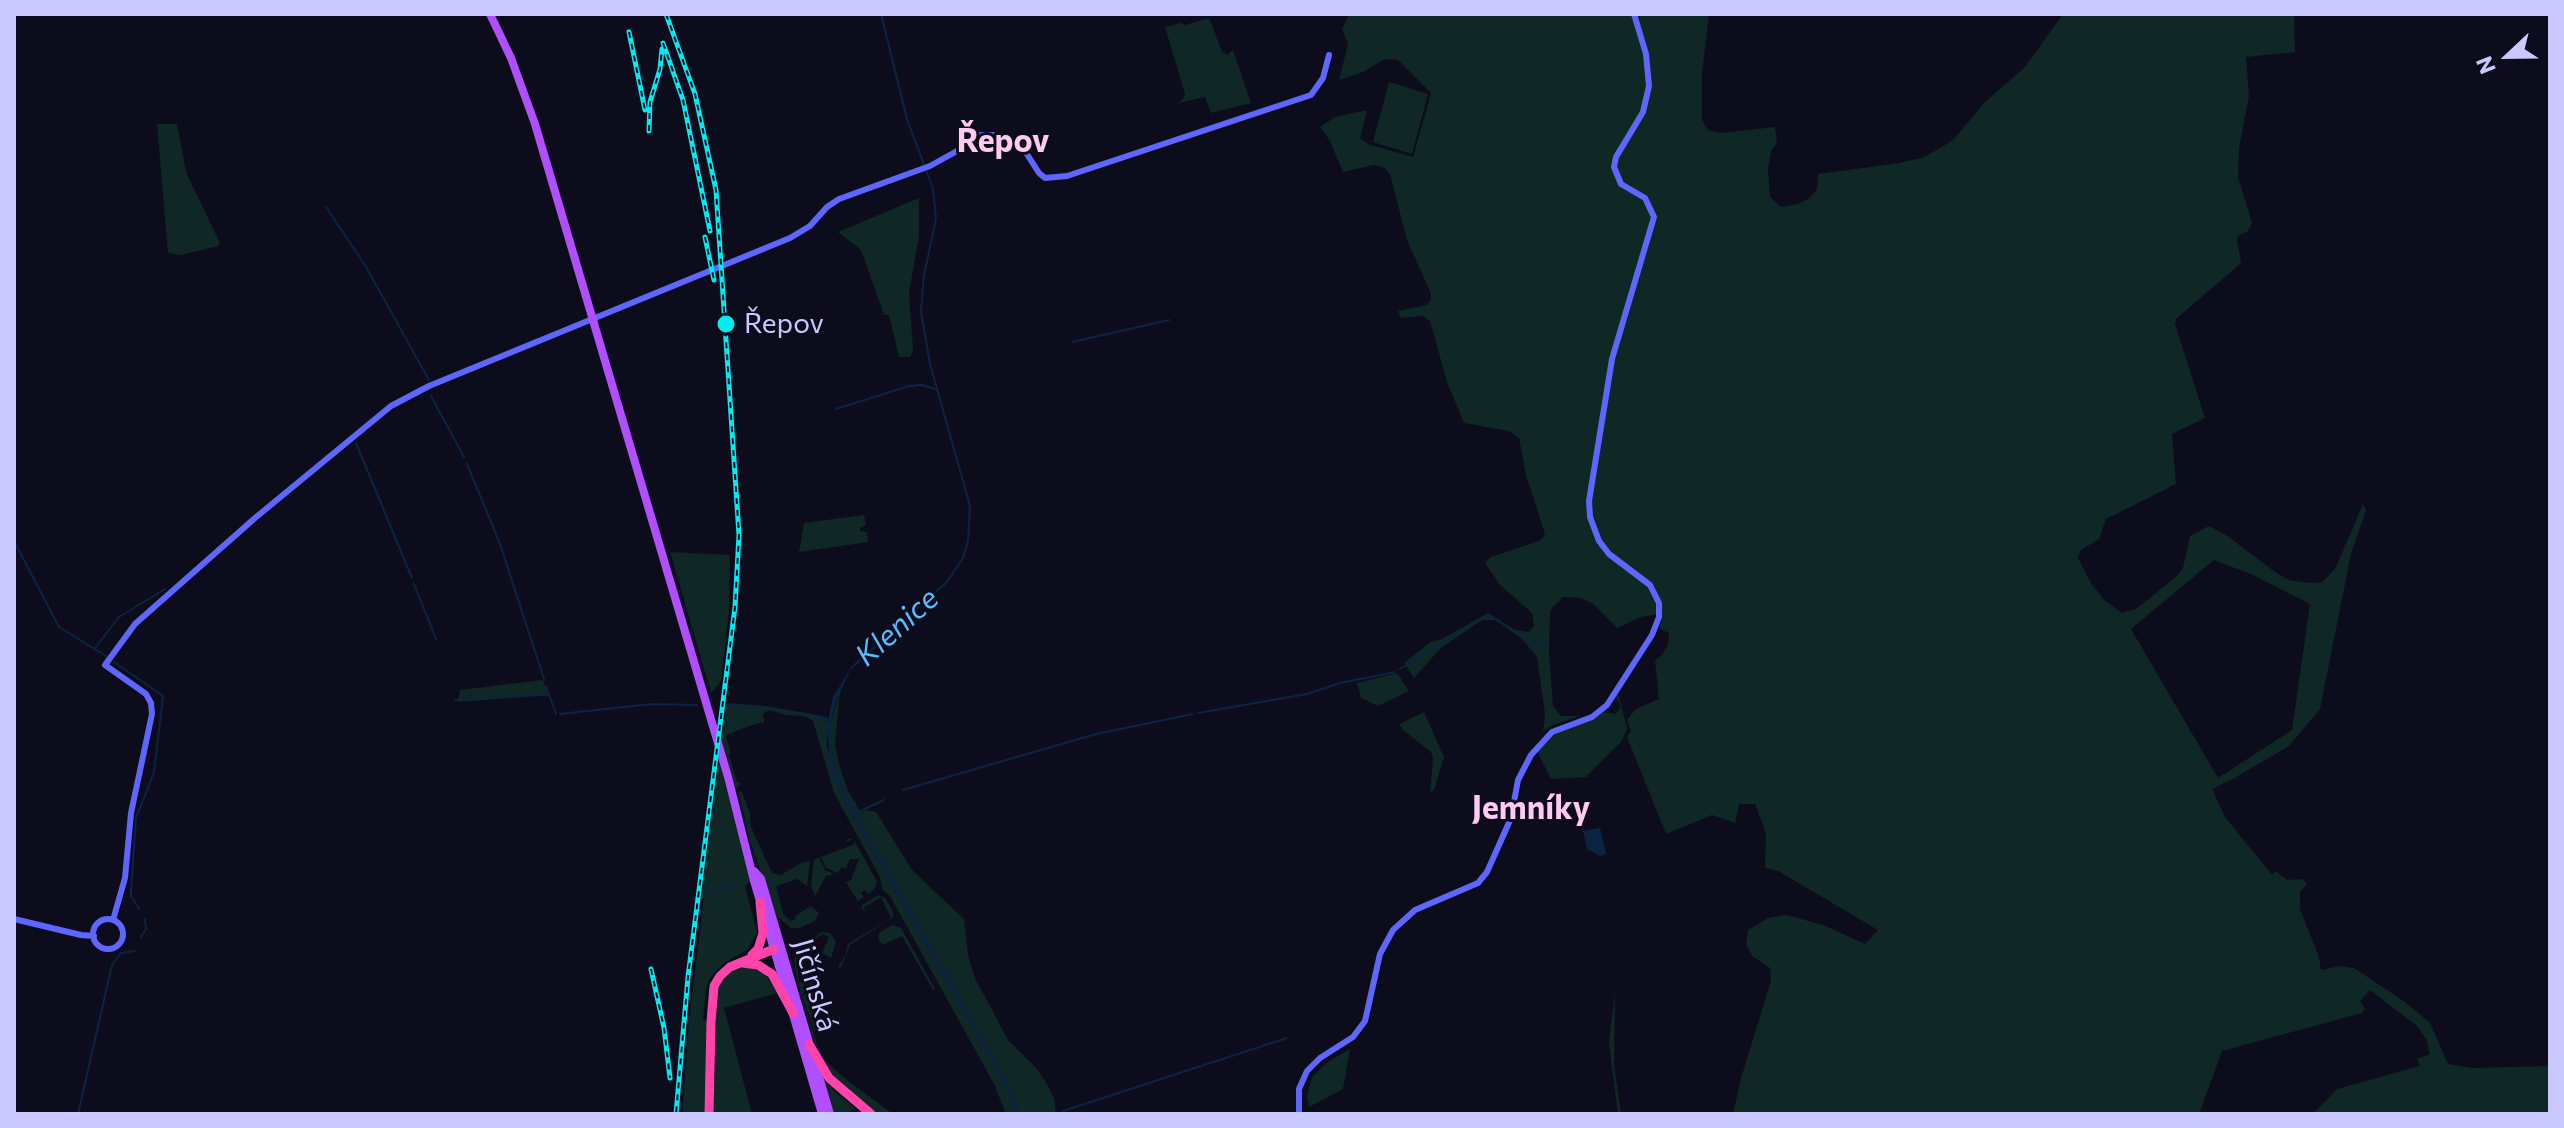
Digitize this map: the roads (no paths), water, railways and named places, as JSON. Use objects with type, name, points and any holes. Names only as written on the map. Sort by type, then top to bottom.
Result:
[{"type":"highway","points":[[709,1114],[712,994],[720,976],[758,949],[763,933],[760,902]]},
{"type":"highway","points":[[744,961],[777,948]]},
{"type":"highway","points":[[744,961],[772,974],[793,1013]]},
{"type":"highway","points":[[809,1044],[829,1078],[868,1114]]},
{"type":"highway","points":[[854,1114],[868,1114]]},
{"type":"main road","name":"Jičínská","points":[[490,14],[531,110],[708,710],[754,870],[760,902],[830,1114]]},
{"type":"main road","name":"Jičínská","points":[[754,870],[761,879],[793,1013],[822,1114]]},
{"type":"street","points":[[1299,1114],[1301,1083],[1312,1064],[1350,1040],[1363,1025],[1380,954],[1393,930],[1415,910],[1478,883],[1487,872],[1511,818],[1518,780],[1531,755],[1552,732],[1585,720],[1607,705],[1652,635],[1659,617],[1659,603],[1650,585],[1609,554],[1599,541],[1590,517],[1589,501],[1612,359],[1654,217],[1645,198],[1621,184],[1614,167],[1616,157],[1643,112],[1649,86],[1646,54],[1634,14]]},
{"type":"street","points":[[113,920],[125,878],[131,813],[152,714],[146,694],[105,665],[135,624],[283,493],[398,401],[790,238],[810,226],[839,199],[930,166],[977,136],[1005,137],[1019,145],[1045,178],[1056,179],[1311,95],[1323,78],[1329,55]]},
{"type":"street","points":[[14,919],[94,936]]},
{"type":"street","points":[[113,920],[119,923],[123,931],[118,945],[105,948],[97,944],[94,936],[99,922],[113,920]]},
{"type":"water","name":"Klenice","points":[[852,666],[835,704],[831,723],[835,767],[845,794],[1010,1086],[1019,1114],[1015,1114],[1007,1088],[841,795],[831,769],[827,727],[833,697]]},
{"type":"water","points":[[1600,828],[1606,854],[1600,856],[1587,849],[1583,831]]},
{"type":"waterway","name":"Klenice","points":[[851,668],[947,582],[963,558],[968,541],[970,506],[930,364],[921,311],[924,275],[936,219],[933,189],[907,119],[881,14]]},
{"type":"waterway","points":[[326,207],[365,265],[429,380]]},
{"type":"waterway","points":[[1072,342],[1169,320]]},
{"type":"waterway","points":[[836,409],[909,386],[922,385],[935,389]]},
{"type":"waterway","points":[[431,396],[464,457]]},
{"type":"waterway","points":[[356,443],[412,578]]},
{"type":"waterway","points":[[467,464],[500,544],[544,679]]},
{"type":"waterway","points":[[14,541],[59,627],[106,656]]},
{"type":"waterway","points":[[414,584],[436,639]]},
{"type":"waterway","points":[[95,648],[119,617],[165,589]]},
{"type":"waterway","points":[[1400,669],[1489,615],[1530,641],[1547,644]]},
{"type":"waterway","points":[[114,662],[163,696],[154,772],[136,818],[131,896],[139,909]]},
{"type":"waterway","points":[[1198,713],[1307,694],[1340,683],[1395,672]]},
{"type":"waterway","points":[[546,686],[549,695]]},
{"type":"waterway","points":[[455,700],[544,694],[549,695],[556,714]]},
{"type":"waterway","points":[[560,714],[652,704],[697,705]]},
{"type":"waterway","points":[[726,705],[766,708],[827,720]]},
{"type":"waterway","points":[[903,790],[1096,734],[1193,714]]},
{"type":"waterway","points":[[856,813],[884,800]]},
{"type":"waterway","points":[[693,899],[709,891],[736,886]]},
{"type":"waterway","points":[[141,937],[146,929],[145,919]]},
{"type":"waterway","points":[[78,1114],[112,965],[121,953],[135,951]]},
{"type":"waterway","points":[[1063,1111],[1287,1038]]},
{"type":"railway","points":[[666,14],[695,94],[716,190],[739,535],[735,607],[688,977],[676,1114]]},
{"type":"railway","points":[[629,32],[645,110]]},
{"type":"railway","points":[[663,43],[683,100],[710,231]]},
{"type":"railway","points":[[649,131],[650,102],[660,69],[662,49]]},
{"type":"railway","points":[[705,237],[714,280]]},
{"type":"railway","points":[[651,969],[664,1028],[670,1078]]},
{"type":"place","name":"Řepov","points":[[726,324]]},
{"type":"district","name":"Řepov","points":[[1003,141]]},
{"type":"district","name":"Jemníky","points":[[1531,808]]}]
